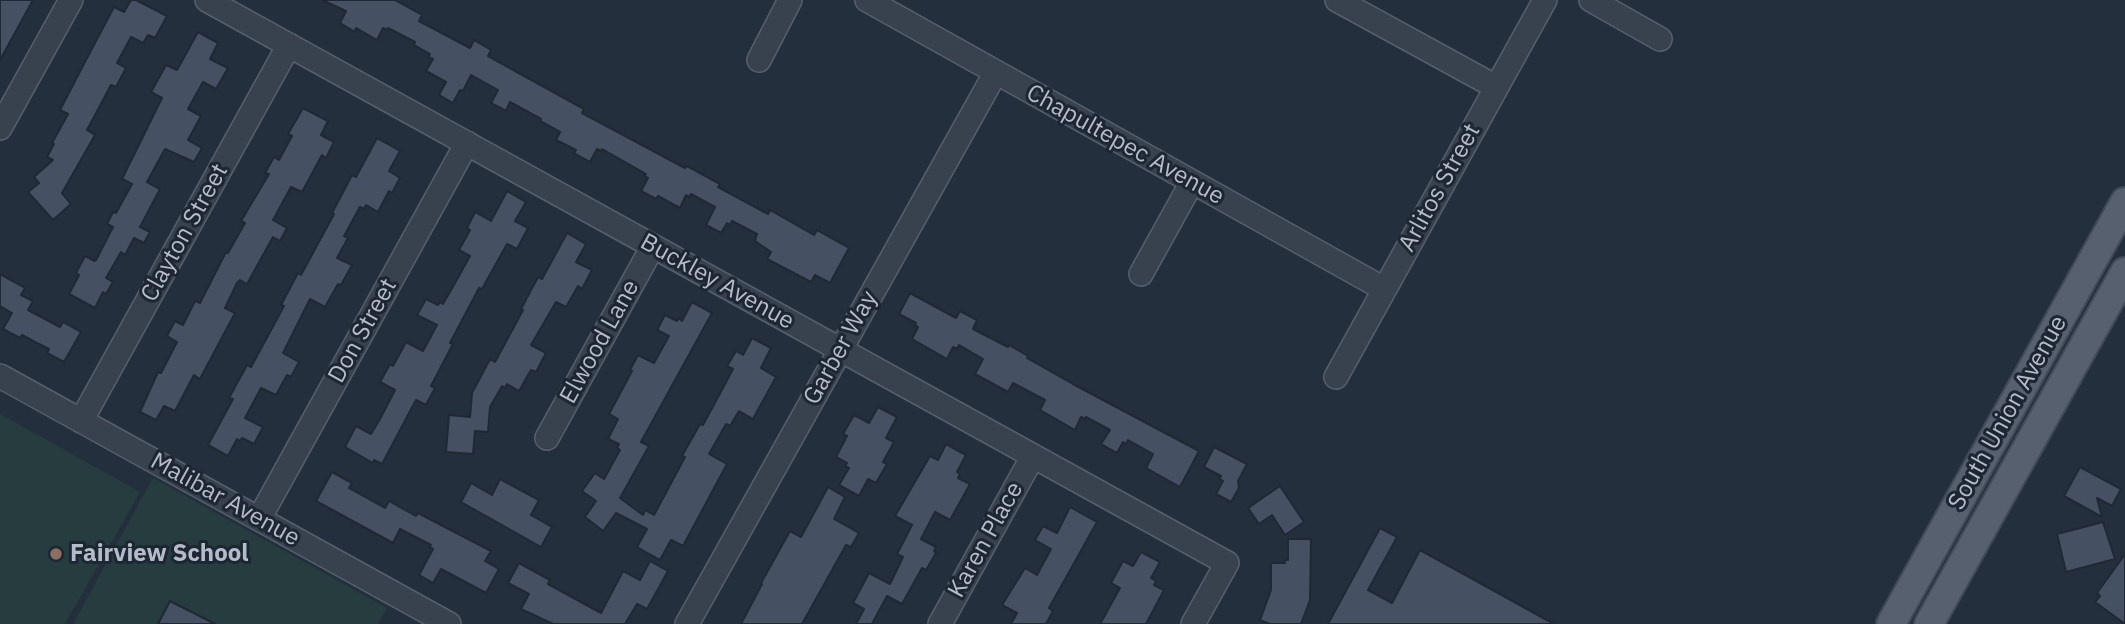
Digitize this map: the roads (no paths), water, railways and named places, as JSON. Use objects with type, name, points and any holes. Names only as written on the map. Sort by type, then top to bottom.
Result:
[{"type":"main road","name":"South Union Avenue","points":[[1891,624],[2125,202]]},
{"type":"main road","name":"South Union Avenue","points":[[1929,624],[2125,272]]},
{"type":"street","points":[[0,128],[71,0]]},
{"type":"street","name":"Buckley Avenue","points":[[207,0],[1227,563],[1193,624]]},
{"type":"street","points":[[759,60],[790,0]]},
{"type":"street","name":"Chapultepec Avenue","points":[[867,0],[1384,289]]},
{"type":"street","points":[[1337,0],[1496,87]]},
{"type":"street","name":"Arlitos Street","points":[[1336,377],[1545,0]]},
{"type":"street","points":[[1591,0],[1660,39]]},
{"type":"street","name":"Clayton Street","points":[[81,421],[289,45]]},
{"type":"street","name":"Garber Way","points":[[687,624],[996,72]]},
{"type":"street","name":"Don Street","points":[[259,519],[467,143]]},
{"type":"street","points":[[1142,274],[1192,182]]},
{"type":"street","name":"Elwood Lane","points":[[547,438],[653,246]]},
{"type":"street","name":"Malibar Avenue","points":[[0,376],[449,624]]},
{"type":"street","name":"Karen Place","points":[[940,624],[1032,456]]},
{"type":"place","name":"Fairview School","points":[[56,554]]}]
